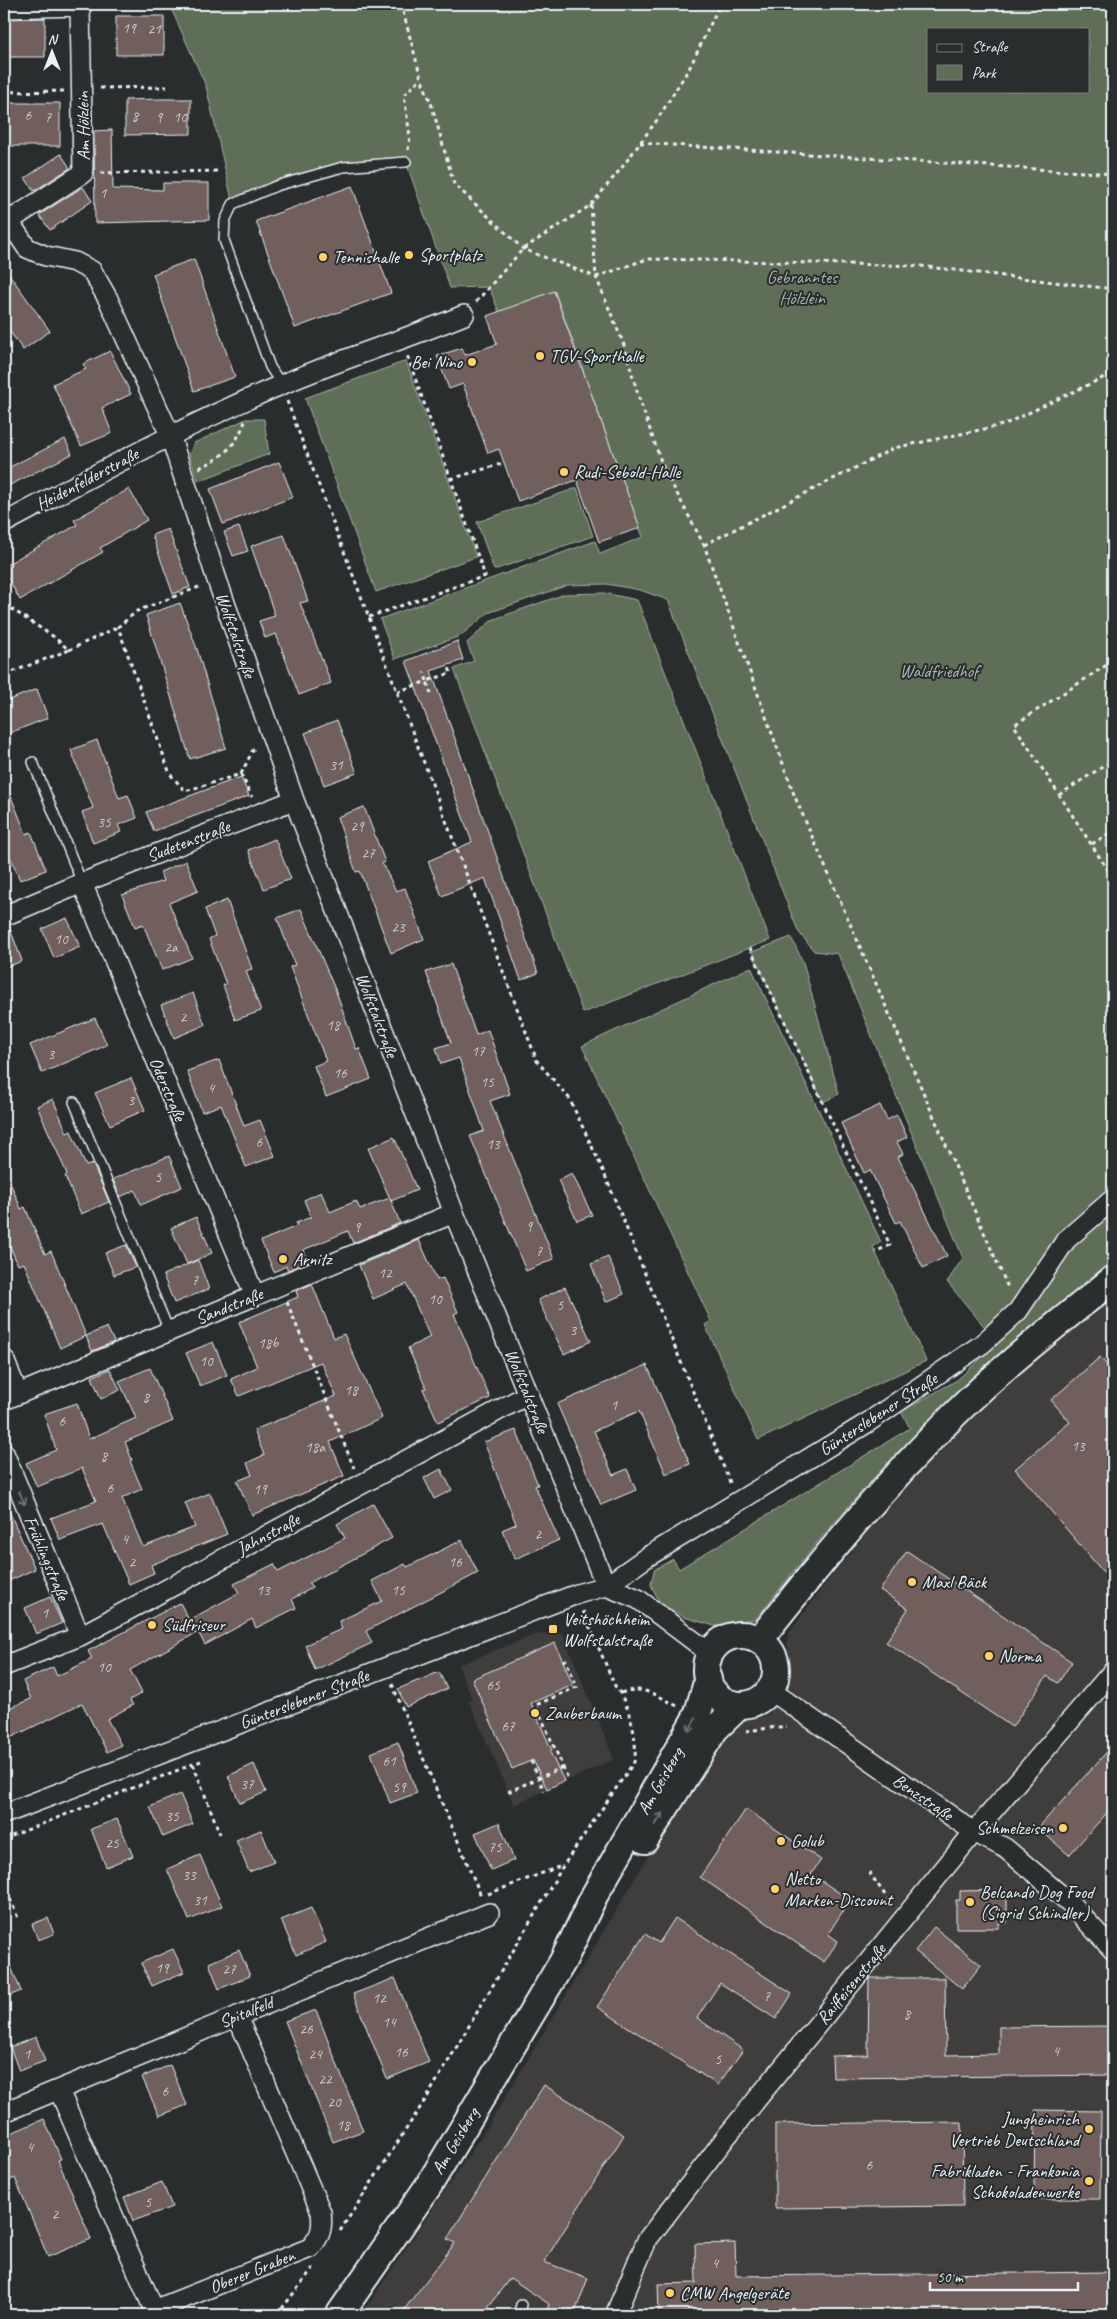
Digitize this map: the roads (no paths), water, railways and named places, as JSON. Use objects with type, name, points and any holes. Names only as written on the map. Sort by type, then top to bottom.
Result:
[{"type":"street","name":"Am Hölzlein","points":[[4,8],[80,6],[83,173],[6,218]]},
{"type":"street","name":"Wolfstalstraße","points":[[6,218],[27,248],[46,256],[75,262],[92,271],[108,299],[170,435],[217,580],[294,800],[454,1213],[606,1586]]},
{"type":"street","points":[[170,435],[281,384],[402,340],[464,315]]},
{"type":"street","name":"Heidenfelderstraße","points":[[4,523],[170,435]]},
{"type":"street","name":"Sudetenstraße","points":[[4,916],[82,883],[294,800]]},
{"type":"street","name":"Oderstraße","points":[[82,883],[255,1296]]},
{"type":"street","name":"Günterslebener Straße","points":[[4,1814],[577,1594],[606,1586],[647,1556],[867,1424],[982,1344],[1018,1311],[1066,1240],[1113,1199]]},
{"type":"street","name":"Sandstraße","points":[[11,1397],[454,1213]]},
{"type":"street","points":[[759,1640],[823,1558],[955,1414],[1006,1367],[1113,1279]]},
{"type":"street","points":[[4,1359],[11,1397]]},
{"type":"street","name":"Jahnstraße","points":[[4,1666],[80,1636],[529,1394]]},
{"type":"street","name":"Frühlingstraße","points":[[4,1453],[80,1636]]},
{"type":"street","points":[[606,1586],[638,1598],[709,1666]]},
{"type":"street","points":[[749,1636],[759,1640],[767,1647],[775,1660],[776,1675],[770,1690],[762,1698],[740,1705],[722,1699],[711,1687],[709,1666],[716,1646],[731,1637],[749,1636]]},
{"type":"street","name":"Am Geisberg","points":[[339,2315],[429,2185],[563,1961],[605,1904],[706,1723],[709,1666]]},
{"type":"street","name":"Raiffeisenstraße","points":[[615,2315],[647,2240],[727,2136],[974,1832],[1113,1671]]},
{"type":"street","name":"Benzstraße","points":[[770,1690],[974,1832],[1005,1848],[1054,1890],[1113,1950]]},
{"type":"street","name":"Am Geisberg","points":[[706,1723],[740,1705]]},
{"type":"street","name":"Spitalfeld","points":[[4,2112],[237,2016],[485,1905]]},
{"type":"street","name":"Oberer Graben","points":[[59,2090],[154,2310],[310,2248],[319,2238],[322,2224],[321,2212],[237,2016]]},
{"type":"lane","points":[[281,384],[270,367],[224,240],[225,222],[233,204],[276,186],[343,167],[406,162]]},
{"type":"lane","points":[[33,762],[82,883]]},
{"type":"lane","points":[[74,1102],[169,1331]]},
{"type":"lane","points":[[518,2315],[521,2305]]},
{"type":"place","name":"Sportplatz","points":[[409,255]]},
{"type":"place","name":"Tennishalle","points":[[323,257]]},
{"type":"place","name":"TGV-Sporthalle","points":[[540,356]]},
{"type":"place","name":"Bei Nino","points":[[472,362]]},
{"type":"place","name":"Rudi-Sebold-Halle","points":[[564,472]]},
{"type":"place","name":"Arnitz","points":[[283,1259]]},
{"type":"place","name":"Maxl Bäck","points":[[912,1582]]},
{"type":"place","name":"Südfriseur","points":[[152,1625]]},
{"type":"place","name":"Veitshöchheim Wolfstalstraße","points":[[553,1629]]},
{"type":"place","name":"Norma","points":[[989,1656]]},
{"type":"place","name":"Zauberbaum","points":[[535,1713]]},
{"type":"place","name":"Schmelzeisen","points":[[1063,1828]]},
{"type":"place","name":"Golub","points":[[781,1841]]},
{"type":"place","name":"Netto Marken-Discount","points":[[775,1889]]},
{"type":"place","name":"Belcando Dog Food (Sigrid Schindler)","points":[[970,1902]]},
{"type":"place","name":"Jungheinrich Vertrieb Deutschland","points":[[1089,2129]]},
{"type":"place","name":"Fabrikladen - Frankonia Schokoladenwerke","points":[[1089,2181]]},
{"type":"place","name":"CMW Angelgeräte","points":[[670,2293]]},
{"type":"park label","name":"Gebranntes Hölzlein","points":[[802,287]]},
{"type":"park label","name":"Waldfriedhof","points":[[939,671]]}]
